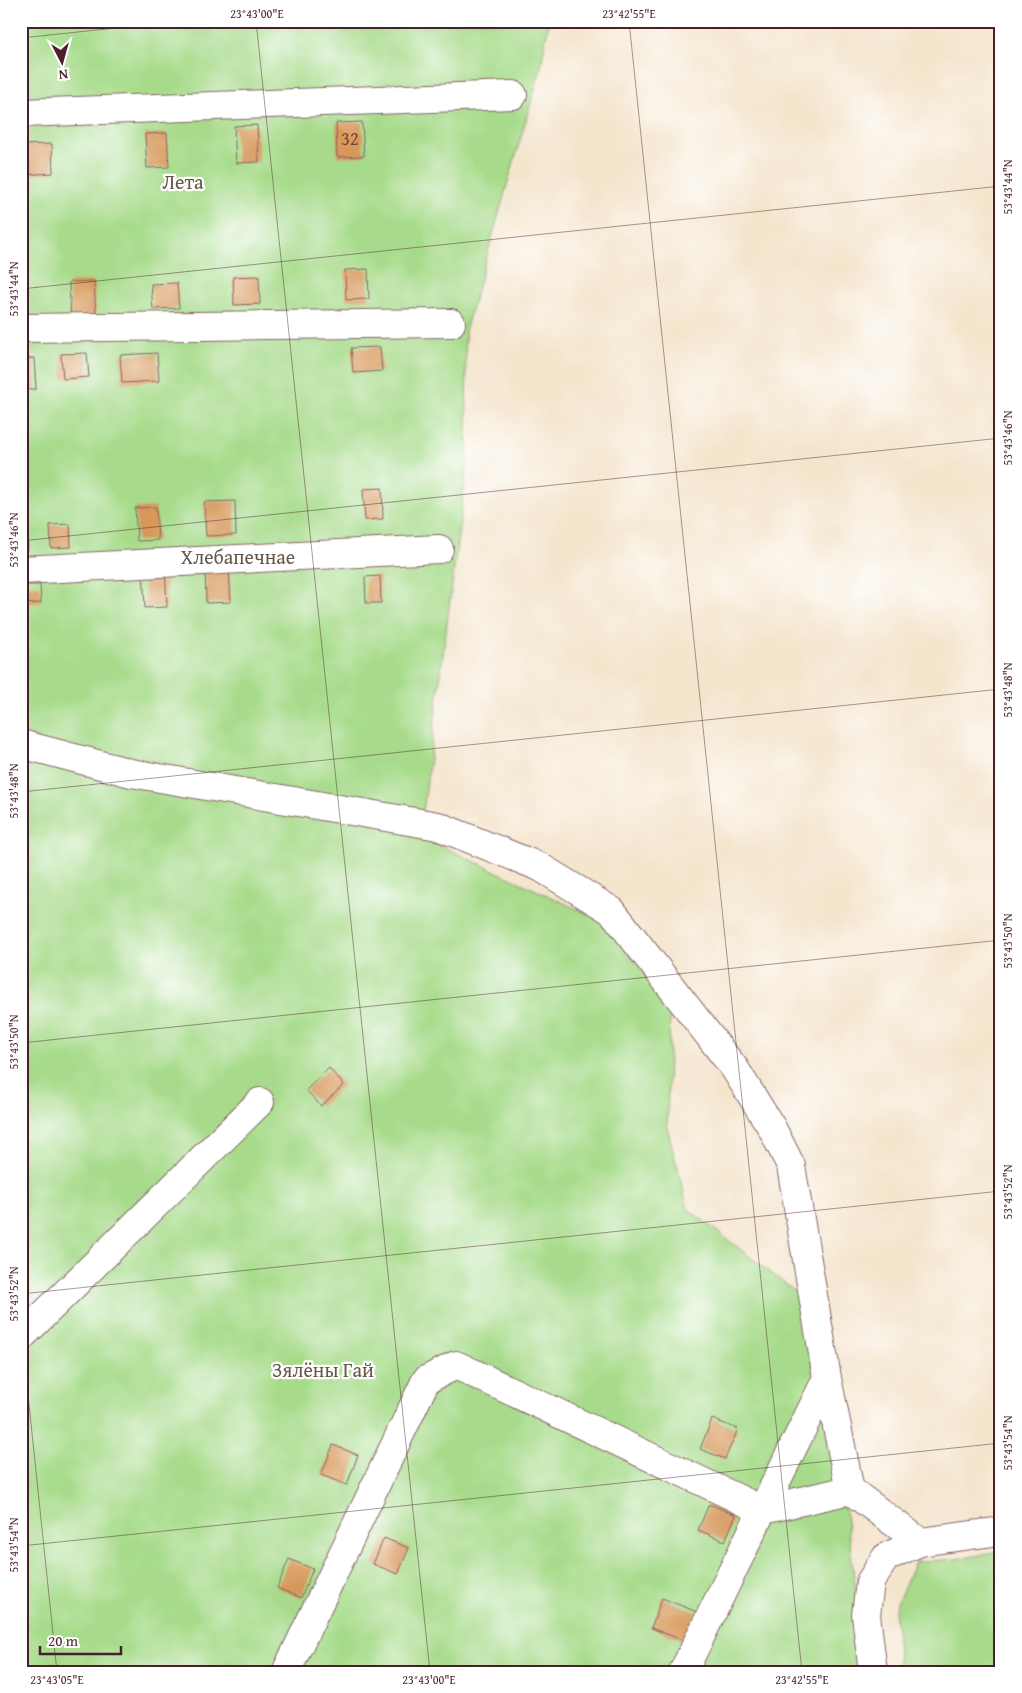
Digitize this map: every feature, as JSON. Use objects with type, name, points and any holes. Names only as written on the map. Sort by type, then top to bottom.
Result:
[{"type":"street","points":[[21,113],[513,95]]},
{"type":"street","points":[[21,328],[451,323]]},
{"type":"street","points":[[21,570],[439,548]]},
{"type":"street","points":[[21,744],[131,773],[438,826],[540,867],[612,911],[735,1069],[772,1128],[791,1166],[827,1378],[850,1490],[920,1542]]},
{"type":"street","points":[[21,1337],[260,1102]]},
{"type":"street","points":[[286,1672],[426,1380],[456,1365],[762,1510],[850,1490]]},
{"type":"street","points":[[683,1672],[827,1378]]},
{"type":"street","points":[[873,1672],[866,1615],[870,1582],[886,1557],[920,1542],[1001,1531]]},
{"type":"green space","points":[[21,21],[549,21],[540,71],[465,331],[468,458],[420,836],[609,924],[670,1011],[667,1127],[688,1209],[798,1294],[847,1521],[866,1672],[21,1672]]},
{"type":"green space","points":[[1001,1552],[1001,1672],[899,1672],[895,1608],[915,1562],[955,1559]]},
{"type":"building","points":[[362,122],[364,156],[337,157],[336,123]]},
{"type":"building","points":[[257,125],[259,162],[236,163],[234,126]]},
{"type":"building","points":[[167,133],[169,167],[147,168],[145,134]]},
{"type":"building","points":[[52,144],[53,173],[21,175],[21,145]]},
{"type":"building","points":[[368,269],[369,299],[346,300],[345,270]]},
{"type":"building","points":[[259,276],[260,304],[234,305],[233,277]]},
{"type":"building","points":[[94,281],[96,316],[71,318],[69,282]]},
{"type":"building","points":[[177,283],[179,308],[153,309],[151,284]]},
{"type":"building","points":[[380,347],[382,371],[353,373],[351,348]]},
{"type":"building","points":[[87,353],[89,377],[63,379],[61,354]]},
{"type":"building","points":[[157,353],[159,381],[122,383],[120,355]]},
{"type":"building","points":[[34,358],[36,389],[21,390],[21,359]]},
{"type":"building","points":[[382,488],[383,519],[365,520],[363,489]]},
{"type":"building","points":[[235,501],[236,535],[206,536],[204,502]]},
{"type":"building","points":[[156,507],[158,540],[137,541],[135,508]]},
{"type":"building","points":[[26,521],[28,550],[21,551],[21,522]]},
{"type":"building","points":[[70,524],[71,547],[51,548],[50,525]]},
{"type":"building","points":[[229,567],[231,602],[206,603],[205,569]]},
{"type":"building","points":[[165,568],[167,607],[145,608],[143,569]]},
{"type":"building","points":[[380,576],[381,603],[366,603],[365,577]]},
{"type":"building","points":[[21,585],[40,585],[41,603],[21,604]]},
{"type":"building","points":[[329,1068],[344,1085],[321,1106],[306,1090]]},
{"type":"building","points":[[712,1419],[738,1429],[725,1459],[700,1449]]},
{"type":"building","points":[[333,1445],[358,1455],[347,1485],[321,1475]]},
{"type":"building","points":[[709,1504],[736,1515],[725,1541],[698,1530]]},
{"type":"building","points":[[384,1538],[409,1548],[398,1574],[373,1564]]},
{"type":"building","points":[[289,1559],[313,1569],[301,1598],[277,1588]]},
{"type":"building","points":[[662,1598],[697,1612],[685,1641],[651,1628]]},
{"type":"park label","name":"Лета","points":[[183,182]]},
{"type":"park label","name":"Хлебапечнае","points":[[238,557]]},
{"type":"park label","name":"Зялёны Гай","points":[[323,1370]]}]
